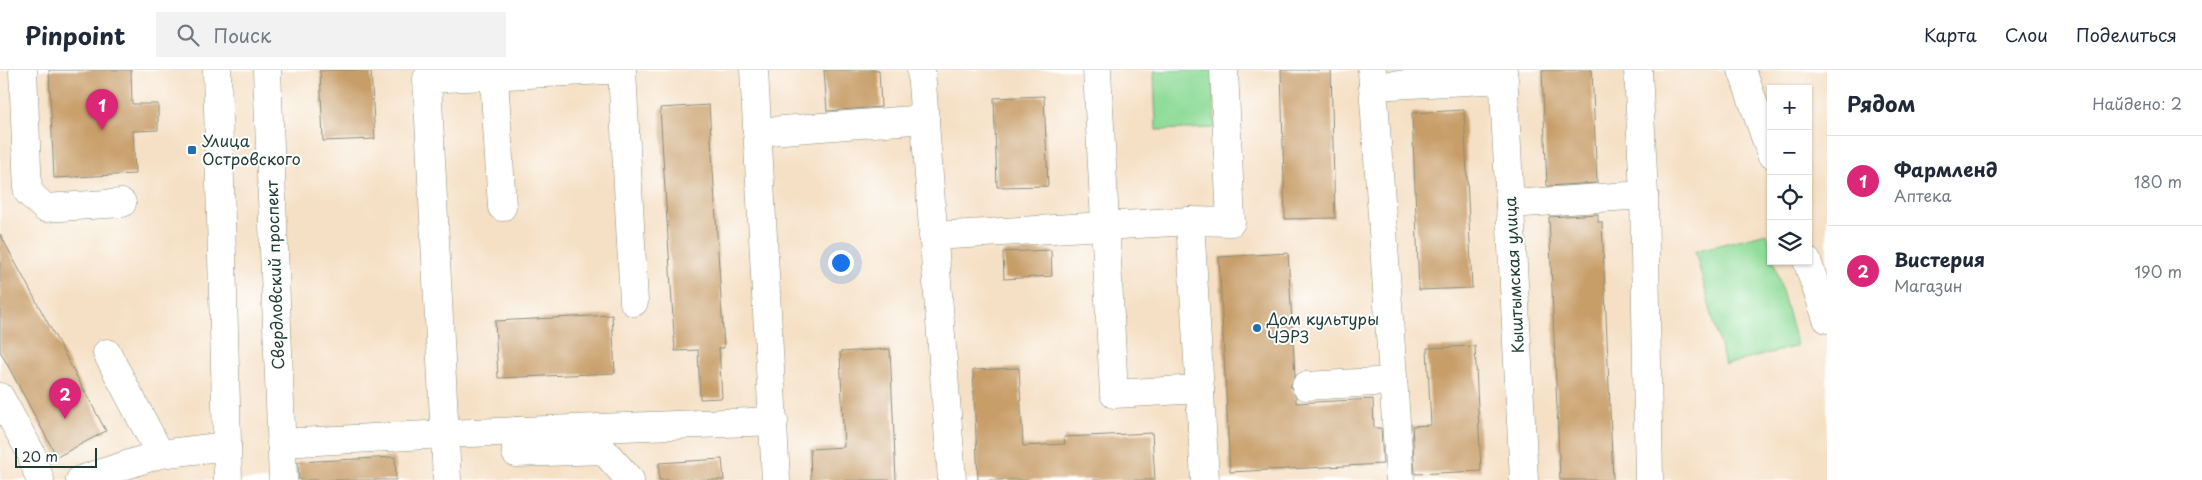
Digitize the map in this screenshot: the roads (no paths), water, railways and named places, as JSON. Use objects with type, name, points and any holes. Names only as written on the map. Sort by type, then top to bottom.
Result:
[{"type":"main road","points":[[23,70],[28,192],[45,208],[122,203]]},
{"type":"main road","points":[[217,70],[228,480]]},
{"type":"main road","name":"Свердловский проспект","points":[[267,70],[283,480]]},
{"type":"main road","points":[[448,480],[427,79],[607,70]]},
{"type":"main road","points":[[622,70],[634,302]]},
{"type":"main road","points":[[754,70],[776,480]]},
{"type":"main road","points":[[921,70],[952,480]]},
{"type":"main road","points":[[1097,70],[1114,394],[1200,389]]},
{"type":"main road","points":[[933,236],[1190,221],[1231,222],[1224,70]]},
{"type":"main road","points":[[1638,70],[1644,195],[1649,480]]},
{"type":"main road","points":[[1742,70],[1767,142]]},
{"type":"main road","points":[[1400,480],[1373,78],[1503,75]]},
{"type":"main road","name":"Кыштымская улица","points":[[1503,75],[1524,480]]},
{"type":"main road","points":[[494,76],[502,207]]},
{"type":"main road","points":[[757,132],[925,119]]},
{"type":"main road","points":[[1510,204],[1644,195]]},
{"type":"main road","points":[[1190,221],[1205,480]]},
{"type":"main road","points":[[1808,265],[1827,319]]},
{"type":"main road","points":[[106,353],[160,454]]},
{"type":"main road","points":[[1306,386],[1393,381]]},
{"type":"main road","points":[[0,397],[31,453],[40,480]]},
{"type":"main road","points":[[281,443],[445,434],[774,421]]},
{"type":"main road","points":[[516,431],[516,453],[603,450],[630,480]]},
{"type":"main road","points":[[80,480],[160,454],[226,446]]},
{"type":"place","name":"Фармленд","points":[[102,130]]},
{"type":"place","name":"Улица Островского","points":[[192,150]]},
{"type":"place","name":"Дом культуры ЧЭРЗ","points":[[1257,328]]},
{"type":"place","name":"Вистерия","points":[[65,419]]}]
